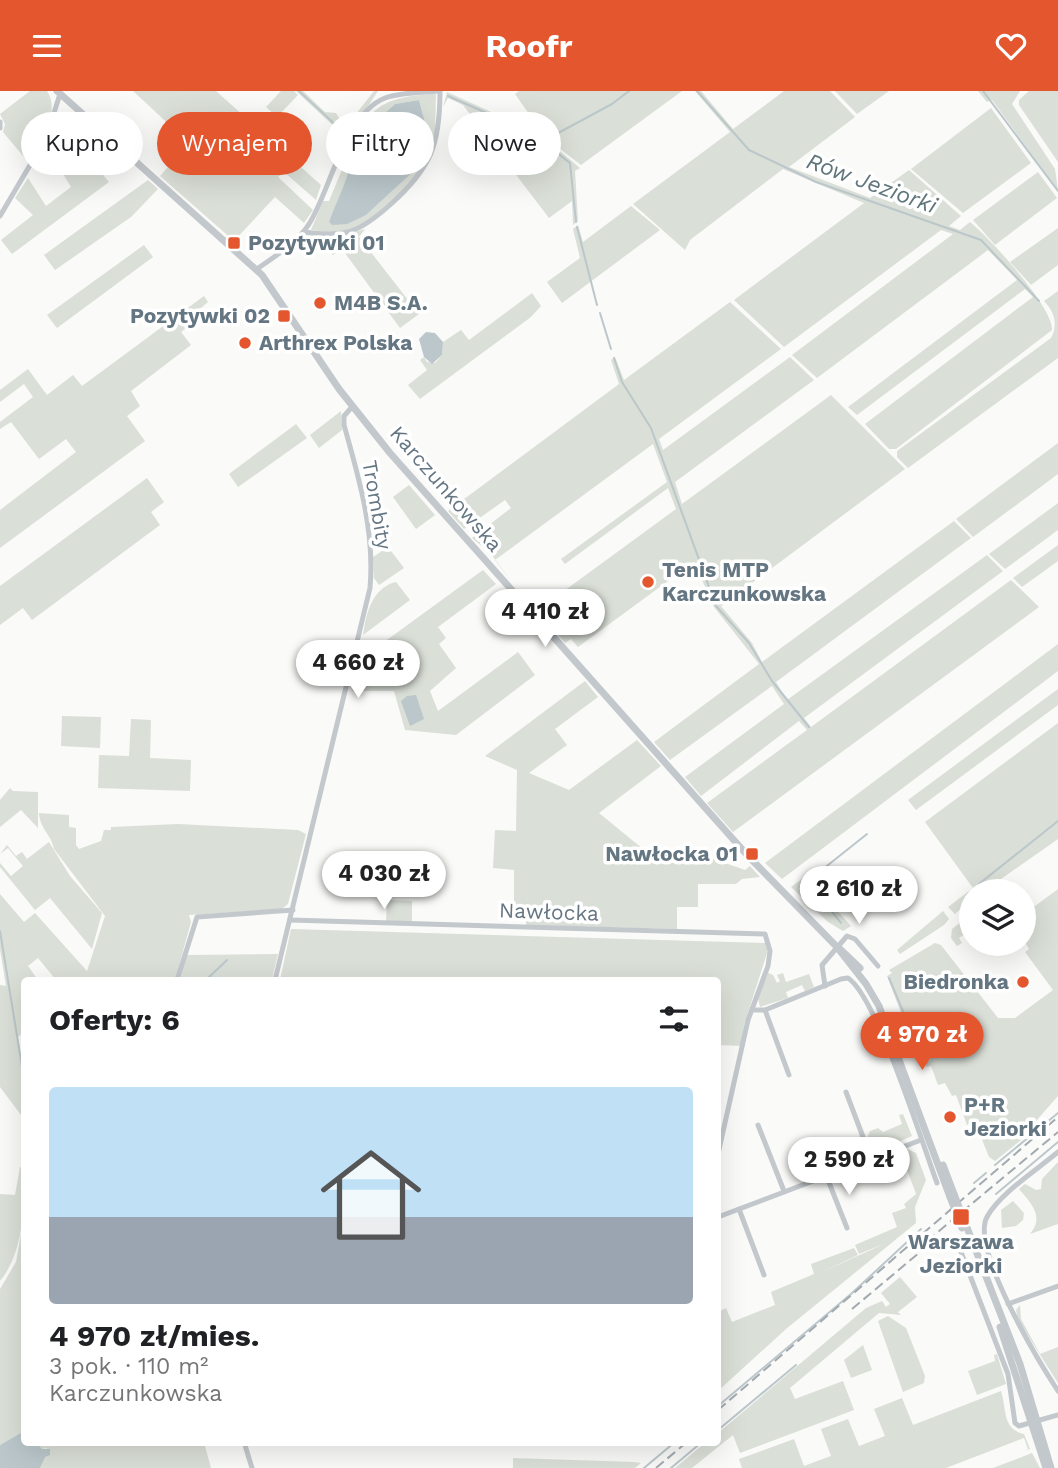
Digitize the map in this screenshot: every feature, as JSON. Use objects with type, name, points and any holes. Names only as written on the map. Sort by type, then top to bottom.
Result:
[{"type":"street","points":[[257,269],[304,232],[316,212],[336,157],[367,112],[386,94],[439,91],[440,117],[435,142],[419,178],[363,227],[333,236],[304,232]]},
{"type":"street","points":[[0,216],[46,138],[58,92]]},
{"type":"street","name":"Karczunkowska","points":[[58,92],[257,269],[352,407],[419,488],[748,856],[837,947],[877,1000],[964,1227],[1036,1424],[1049,1468]]},
{"type":"street","points":[[0,123],[0,128]]},
{"type":"street","name":"Trombity","points":[[276,977],[370,588],[372,555],[363,495],[344,425],[344,416],[352,407]]},
{"type":"street","points":[[178,977],[197,917],[293,910]]},
{"type":"street","name":"Nawłocka","points":[[290,920],[765,934],[769,939],[770,957],[751,1010]]},
{"type":"street","points":[[825,986],[821,968],[847,936],[853,937],[878,966]]},
{"type":"street","points":[[721,1141],[751,1010],[765,1010],[848,978],[866,999],[937,1183]]},
{"type":"street","points":[[765,1010],[789,1075]]},
{"type":"street","points":[[846,1092],[871,1158]]},
{"type":"street","points":[[758,1125],[784,1191]]},
{"type":"street","points":[[721,1216],[920,1140]]},
{"type":"street","points":[[1058,1152],[989,1213],[984,1229],[986,1244],[1009,1304],[1028,1343],[1058,1391]]},
{"type":"street","points":[[826,1175],[847,1228]]},
{"type":"street","points":[[740,1209],[764,1275]]},
{"type":"street","points":[[956,1239],[1008,1374],[1014,1421],[1019,1426],[1036,1424],[1058,1415]]},
{"type":"street","points":[[1009,1304],[1058,1286]]},
{"type":"street","points":[[245,1446],[252,1468]]},
{"type":"shaded area","points":[[30,91],[47,91],[51,99],[51,112],[21,112],[21,153],[3,132],[5,124],[0,114]]},
{"type":"shaded area","points":[[133,91],[216,91],[239,112],[157,112]]},
{"type":"shaded area","points":[[281,91],[294,91],[298,95],[282,112],[272,112],[266,107]]},
{"type":"shaded area","points":[[296,91],[303,91],[326,112],[326,119]]},
{"type":"shaded area","points":[[374,91],[378,91],[364,112],[358,112]]},
{"type":"shaded area","points":[[519,91],[682,91],[581,165],[561,150],[561,112],[528,112],[515,94]]},
{"type":"shaded area","points":[[695,91],[701,91],[733,129],[784,91],[830,91],[855,117],[789,167],[870,198],[909,170],[961,216],[949,226],[960,230],[970,222],[1005,257],[1043,306],[1052,330],[896,449],[889,449],[865,424],[1033,297],[1025,289],[857,415],[848,407],[1017,280],[988,250],[817,378],[792,355],[953,234],[941,230],[784,347],[734,300],[864,203],[783,169],[690,240],[685,250],[633,204],[730,132]]},
{"type":"shaded area","points":[[835,91],[889,91],[857,114]]},
{"type":"shaded area","points":[[978,91],[1020,91],[1012,104],[1055,169],[1058,190],[992,100],[987,102]]},
{"type":"shaded area","points":[[1029,91],[1058,91],[1058,162],[1019,105],[1019,100]]},
{"type":"shaded area","points":[[447,92],[491,112],[468,112],[463,105],[448,98],[443,107]]},
{"type":"shaded area","points":[[436,94],[434,134],[434,112],[422,112],[419,100],[395,104],[386,112],[374,112],[402,98]]},
{"type":"shaded area","points":[[419,100],[422,112],[386,112],[395,104]]},
{"type":"shaded area","points":[[991,108],[1031,163],[963,213],[911,169]]},
{"type":"shaded area","points":[[561,152],[580,168],[575,171],[578,221],[573,225],[572,201],[549,218],[516,175],[561,175]]},
{"type":"shaded area","points":[[1038,172],[1057,198],[995,245],[973,220]]},
{"type":"shaded area","points":[[64,175],[103,175],[109,182],[12,254],[1,240],[33,215],[15,198],[28,178],[46,206],[71,187]]},
{"type":"shaded area","points":[[280,175],[278,177],[313,210],[304,223],[275,197],[234,241],[160,176]]},
{"type":"shaded area","points":[[287,175],[310,175],[321,185],[316,200]]},
{"type":"shaded area","points":[[340,175],[348,175],[329,222],[332,225],[366,215],[410,175],[419,175],[363,226],[335,233],[311,230],[323,201],[329,201]]},
{"type":"shaded area","points":[[347,175],[410,175],[366,215],[347,224],[332,225],[329,222]]},
{"type":"shaded area","points":[[148,180],[158,189],[131,217],[55,270],[44,255]]},
{"type":"shaded area","points":[[631,206],[660,230],[562,303],[547,282],[580,258],[573,229],[578,225],[583,242]]},
{"type":"shaded area","points":[[1058,228],[1058,265],[1031,285],[1010,262]]},
{"type":"shaded area","points":[[365,229],[359,237],[419,314],[400,328],[342,249],[333,255],[314,239],[300,238],[304,235],[333,238]]},
{"type":"shaded area","points":[[144,245],[153,257],[57,328],[47,315]]},
{"type":"shaded area","points":[[1058,291],[1058,358],[908,468],[897,457],[897,451],[1051,338],[1054,319],[1044,301]]},
{"type":"shaded area","points":[[532,293],[541,306],[531,317],[420,399],[408,385],[427,370],[420,360],[424,357],[427,362],[435,363],[442,355],[443,342],[461,330],[469,340]]},
{"type":"shaded area","points":[[204,296],[208,302],[196,312],[199,318],[181,332],[191,345],[131,391],[140,406],[127,416],[145,441],[0,548],[0,510],[76,452],[66,439],[39,459],[11,422],[0,429],[0,422],[33,397],[24,384],[0,402],[0,390],[28,369],[47,395],[73,375],[82,386]]},
{"type":"shaded area","points":[[730,302],[781,349],[659,439],[663,450],[790,357],[814,380],[675,482],[682,504],[831,395],[905,469],[721,606],[752,643],[762,662],[954,521],[971,538],[776,682],[787,700],[987,555],[1003,571],[804,718],[811,727],[1011,580],[1039,607],[733,832],[707,803],[807,730],[799,721],[701,796],[685,777],[784,704],[772,686],[670,760],[654,742],[759,664],[714,607],[694,562],[578,647],[571,639],[565,643],[538,610],[676,509],[668,488],[565,564],[561,559],[667,482],[653,444],[495,560],[472,538],[511,508],[505,500],[464,529],[448,511],[619,384],[611,360],[615,357],[624,380]]},
{"type":"shaded area","points":[[426,332],[435,333],[443,342],[442,355],[432,364],[424,357],[419,339]]},
{"type":"shaded area","points":[[341,411],[342,430],[319,448],[310,435]]},
{"type":"shaded area","points":[[296,424],[307,438],[238,487],[229,474]]},
{"type":"shaded area","points":[[1058,443],[1058,474],[973,537],[956,519]]},
{"type":"shaded area","points":[[147,478],[164,502],[151,512],[160,525],[32,620],[23,608],[0,625],[0,586]]},
{"type":"shaded area","points":[[409,485],[435,515],[416,529],[393,497]]},
{"type":"shaded area","points":[[1058,503],[1058,530],[1005,569],[989,554]]},
{"type":"shaded area","points":[[1058,545],[1058,561],[1022,587],[1013,578]]},
{"type":"shaded area","points":[[388,547],[404,568],[379,585],[374,578],[373,557]]},
{"type":"shaded area","points":[[483,570],[496,584],[438,627],[446,638],[439,644],[456,668],[430,691],[438,711],[518,652],[535,675],[456,735],[405,730],[394,691],[352,691],[358,661]]},
{"type":"shaded area","points":[[396,582],[410,600],[363,635],[368,610],[376,596],[388,585]]},
{"type":"shaded area","points":[[1058,644],[1058,671],[782,879],[765,863]]},
{"type":"shaded area","points":[[585,681],[598,697],[555,729],[567,745],[529,773],[569,790],[637,740],[661,766],[599,813],[643,849],[705,856],[745,870],[750,866],[760,877],[742,879],[736,884],[698,884],[698,907],[677,907],[677,929],[526,925],[526,906],[514,905],[514,870],[493,868],[495,830],[516,831],[517,770],[485,756]]},
{"type":"shaded area","points":[[1058,689],[1058,705],[916,810],[908,800]]},
{"type":"shaded area","points":[[416,695],[424,719],[410,726],[401,701],[407,696]]},
{"type":"shaded area","points":[[62,716],[101,717],[100,748],[61,746]]},
{"type":"shaded area","points":[[131,719],[151,720],[150,758],[191,760],[190,791],[98,788],[99,755],[129,756]]},
{"type":"shaded area","points":[[1058,723],[1058,839],[1001,879],[966,879],[925,822]]},
{"type":"shaded area","points":[[10,788],[13,791],[38,792],[38,828],[21,810],[0,827],[0,800]]},
{"type":"shaded area","points":[[39,813],[69,815],[69,827],[76,828],[76,845],[79,849],[101,841],[104,830],[111,830],[111,827],[178,824],[298,830],[306,834],[288,904],[282,909],[189,915],[191,922],[176,977],[54,977],[38,958],[28,966],[36,977],[21,977],[21,1034],[18,1037],[21,1056],[21,1115],[0,1087],[0,985],[6,986],[0,949],[0,894],[24,922],[35,913],[87,971],[105,916],[54,849]]},
{"type":"shaded area","points":[[49,842],[70,876],[102,913],[92,949],[50,898],[35,910],[0,867],[0,863],[11,876],[23,866],[8,848],[0,854],[7,845],[16,856],[22,852],[27,859]]},
{"type":"shaded area","points":[[806,876],[851,926],[843,931],[828,922],[791,887]]},
{"type":"shaded area","points":[[1058,889],[1058,1096],[1029,1129],[1031,1132],[995,1161],[989,1157],[975,1122],[967,1125],[956,1095],[952,1096],[945,1083],[938,1085],[931,1066],[927,1067],[925,1063],[931,1060],[926,1047],[920,1049],[916,1038],[911,1039],[887,976],[892,973],[889,970],[935,943],[941,945],[998,1018],[1015,1018],[1053,990],[1028,956],[1036,956],[1036,905]]},
{"type":"shaded area","points":[[959,899],[959,910],[955,914],[948,907]]},
{"type":"shaded area","points":[[387,900],[412,901],[412,921],[386,922]]},
{"type":"shaded area","points":[[943,911],[949,919],[944,925],[900,954],[897,950]]},
{"type":"shaded area","points":[[959,923],[957,946],[951,938],[952,929]]},
{"type":"shaded area","points":[[291,929],[767,943],[767,953],[744,1025],[742,1046],[721,1045],[721,977],[281,977]]},
{"type":"shaded area","points":[[278,954],[272,977],[181,977],[186,955]]},
{"type":"shaded area","points":[[768,973],[773,975],[777,983],[780,981],[777,975],[783,973],[786,982],[809,974],[814,987],[805,991],[802,985],[786,992],[788,998],[760,1007],[758,998]]},
{"type":"shaded area","points":[[903,1114],[912,1136],[889,1146],[881,1141],[873,1148],[867,1138],[870,1131],[878,1128],[883,1132],[902,1124],[899,1115]]},
{"type":"shaded area","points":[[907,1149],[916,1153],[926,1180],[915,1207],[916,1223],[786,1329],[721,1388],[721,1310],[726,1308],[732,1322],[775,1305],[771,1292],[814,1274],[811,1264],[854,1248],[858,1255],[818,1274],[886,1243],[859,1254],[855,1245],[897,1227],[892,1213],[906,1208],[904,1204],[916,1194],[900,1151]]},
{"type":"shaded area","points":[[1058,1162],[1058,1224],[1030,1234],[1036,1222],[1035,1210],[1019,1189],[1025,1184],[1036,1190],[1041,1189],[1042,1179]]},
{"type":"shaded area","points":[[20,1167],[21,1227],[14,1256],[0,1281],[0,1194],[15,1195]]},
{"type":"shaded area","points":[[1013,1201],[1024,1213],[1023,1220],[1016,1226],[1002,1228],[1001,1210]]},
{"type":"shaded area","points":[[21,1234],[21,1433],[0,1445],[0,1289],[16,1262]]},
{"type":"shaded area","points":[[900,1277],[917,1297],[898,1312],[901,1315],[879,1313],[790,1388],[795,1399],[843,1381],[854,1410],[740,1453],[733,1435],[721,1445],[721,1430],[866,1308],[882,1301],[886,1307],[890,1304],[881,1293]]},
{"type":"shaded area","points":[[1020,1305],[1021,1319],[1040,1354],[1058,1347],[1058,1383],[1018,1320],[1016,1310]]},
{"type":"shaded area","points":[[888,1316],[906,1328],[925,1376],[924,1383],[903,1392],[878,1321]]},
{"type":"shaded area","points":[[863,1345],[872,1370],[851,1378],[844,1360]]},
{"type":"shaded area","points":[[997,1354],[1006,1384],[977,1395],[968,1371],[995,1361],[994,1355]]},
{"type":"shaded area","points":[[1001,1391],[1006,1418],[1012,1428],[1024,1434],[1030,1449],[1023,1451],[1028,1449],[1024,1438],[946,1468],[742,1468],[739,1459],[794,1439],[804,1466],[831,1456],[821,1429],[848,1419],[859,1446],[885,1436],[874,1409],[902,1398],[913,1425]]},
{"type":"shaded area","points":[[21,1433],[21,1446],[50,1449],[50,1455],[45,1457],[40,1468],[0,1468],[0,1445]]},
{"type":"shaded area","points":[[39,1446],[205,1446],[211,1468],[40,1468],[47,1448],[42,1449]]},
{"type":"shaded area","points":[[701,1446],[719,1446],[692,1468],[675,1468]]},
{"type":"shaded area","points":[[1032,1453],[1040,1468],[993,1468]]},
{"type":"shaded area","points":[[513,1458],[641,1463],[635,1468],[513,1468]]},
{"type":"waterway","name":"Rów Jeziorki","points":[[299,91],[326,116]]},
{"type":"waterway","name":"Rów Jeziorki","points":[[561,131],[612,104],[629,91]]},
{"type":"waterway","name":"Rów Jeziorki","points":[[697,91],[749,150],[816,182],[981,240],[1039,301]]},
{"type":"waterway","name":"Rów Jeziorki","points":[[983,91],[1058,191]]},
{"type":"waterway","name":"Rów Jeziorki","points":[[448,96],[532,133],[570,163],[576,222]]},
{"type":"waterway","points":[[577,227],[597,305]]},
{"type":"waterway","points":[[600,313],[611,349]]},
{"type":"waterway","points":[[614,358],[622,382],[651,428],[716,606],[749,643],[772,681],[809,727]]},
{"type":"waterway","points":[[985,879],[1058,821]]},
{"type":"waterway","points":[[841,923],[808,881],[867,834]]},
{"type":"waterway","name":"Rów Jeziorki","points":[[0,931],[21,1060]]},
{"type":"waterway","points":[[209,977],[227,960]]},
{"type":"waterway","points":[[889,978],[913,1035]]},
{"type":"waterway","points":[[995,1165],[1058,1113]]},
{"type":"waterway","points":[[996,1194],[1058,1142]]},
{"type":"waterway","points":[[974,1183],[986,1173]]},
{"type":"waterway","points":[[721,1403],[851,1294],[921,1229]]},
{"type":"waterway","points":[[721,1428],[796,1365]]},
{"type":"waterway","points":[[644,1468],[670,1446]]},
{"type":"waterway","points":[[671,1468],[697,1446]]},
{"type":"railway","points":[[721,1407],[1058,1117]]},
{"type":"railway","points":[[927,1241],[1058,1132]]},
{"type":"railway","points":[[852,1309],[938,1237]]},
{"type":"railway","points":[[656,1468],[682,1446]]},
{"type":"place","name":"Pozytywki 01","points":[[234,243]]},
{"type":"place","name":"M4B S.A.","points":[[320,303]]},
{"type":"place","name":"Pozytywki 02","points":[[284,316]]},
{"type":"place","name":"Arthrex Polska","points":[[245,343]]},
{"type":"place","name":"Tenis MTP Karczunkowska","points":[[648,582]]},
{"type":"place","name":"Nawłocka 01","points":[[752,854]]},
{"type":"place","name":"Biedronka","points":[[1023,982]]},
{"type":"place","name":"P+R Jeziorki","points":[[950,1117]]},
{"type":"place","name":"Warszawa Jeziorki","points":[[961,1217]]}]
